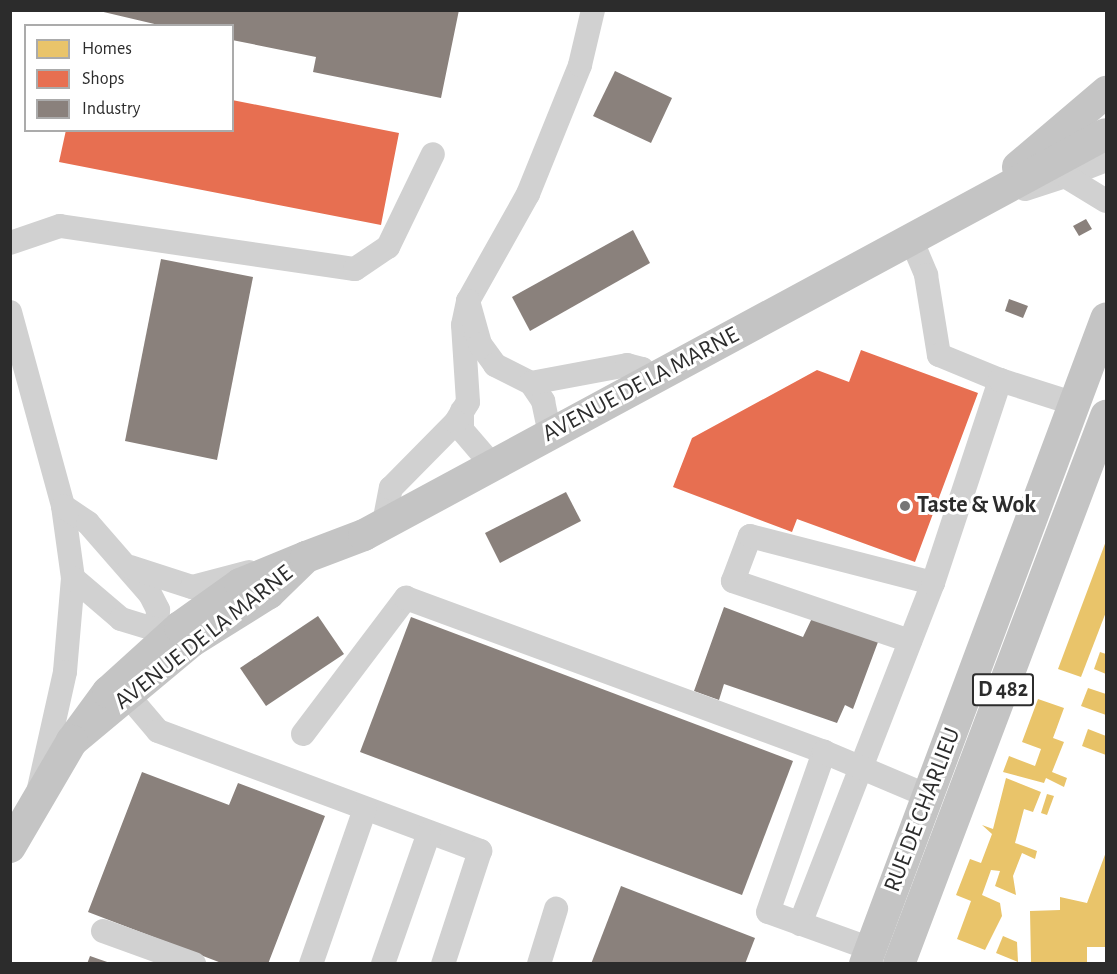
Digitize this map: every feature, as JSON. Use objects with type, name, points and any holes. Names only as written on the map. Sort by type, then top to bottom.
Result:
[{"type":"main road","points":[[972,206],[1104,95]]},
{"type":"main road","name":"AVENUE DE LA MARNE","points":[[10,847],[38,795],[72,741],[108,692],[161,645],[240,584],[384,523],[1107,134]]},
{"type":"main road","name":"RUE DE CHARLIEU","points":[[868,956],[1107,319]]},
{"type":"main road","name":"RUE DE CHARLIEU","points":[[899,963],[1107,416]]},
{"type":"main road","name":"AVENUE DE LA MARNE","points":[[72,741],[130,698],[161,645],[225,620],[269,593],[306,556]]},
{"type":"street","points":[[384,523],[391,488],[468,402],[463,325],[468,301],[528,194],[580,64],[593,10]]},
{"type":"street","points":[[10,243],[60,226],[355,268],[388,247],[433,154]]},
{"type":"street","name":"AVENUE DE LA MARNE","points":[[972,206],[1107,160]]},
{"type":"street","points":[[1065,176],[1107,201]]},
{"type":"street","points":[[911,239],[926,275],[939,355],[1000,380],[1075,404]]},
{"type":"street","points":[[468,301],[480,344],[495,365],[531,383],[543,401],[549,434]]},
{"type":"street","points":[[10,312],[63,506],[73,578],[65,672],[38,795]]},
{"type":"street","points":[[531,383],[627,365],[642,369],[649,380]]},
{"type":"street","points":[[800,924],[933,583],[1000,380]]},
{"type":"street","points":[[462,411],[462,430],[492,465]]},
{"type":"street","points":[[63,506],[88,523],[129,567],[158,610],[161,645]]},
{"type":"street","points":[[910,641],[733,580],[750,536],[933,583]]},
{"type":"street","points":[[129,567],[192,587],[306,556]]},
{"type":"street","points":[[73,578],[121,619],[161,645]]},
{"type":"street","points":[[303,734],[406,598],[824,752],[928,796]]},
{"type":"street","points":[[161,645],[225,620]]},
{"type":"street","points":[[130,698],[158,731],[480,852],[443,963]]},
{"type":"street","points":[[824,752],[768,912],[800,924],[868,956]]},
{"type":"street","points":[[309,963],[366,809]]},
{"type":"street","points":[[383,963],[429,833]]},
{"type":"street","points":[[539,963],[556,909]]},
{"type":"street","points":[[103,931],[194,963]]},
{"type":"building: Homes","points":[[1106,541],[1106,612],[1081,677],[1058,669]]},
{"type":"building: Homes","points":[[1100,652],[1106,654],[1106,674],[1094,669]]},
{"type":"building: Homes","points":[[1088,688],[1106,694],[1106,715],[1081,706]]},
{"type":"building: Homes","points":[[1038,699],[1064,708],[1053,738],[1064,742],[1052,772],[1067,778],[1064,787],[1046,778],[1044,783],[1003,772],[1009,756],[1035,766],[1041,749],[1022,742]]},
{"type":"building: Homes","points":[[1088,729],[1106,736],[1106,755],[1082,746]]},
{"type":"building: Homes","points":[[1006,778],[1041,792],[1033,812],[1024,809],[1015,843],[1037,851],[1035,859],[1022,853],[1013,876],[1016,895],[995,886],[1000,871],[991,870],[982,895],[1000,903],[1002,916],[985,950],[957,939],[971,901],[956,895],[970,859],[981,863],[992,834],[982,825],[993,829]]},
{"type":"building: Homes","points":[[1047,794],[1054,796],[1047,815],[1041,813]]},
{"type":"building: Homes","points":[[1106,852],[1106,947],[1087,947],[1087,963],[1031,962],[1030,911],[1060,910],[1060,897],[1087,903]]},
{"type":"building: Homes","points":[[1003,936],[1017,942],[1018,962],[996,953]]},
{"type":"building: Shops","points":[[234,100],[399,133],[381,225],[59,162],[66,132],[234,132]]},
{"type":"building: Shops","points":[[861,350],[978,393],[915,562],[797,519],[792,532],[673,487],[692,438],[817,370],[849,382]]},
{"type":"building: Industry","points":[[95,10],[459,10],[441,98],[313,72],[316,57],[234,40],[234,24],[154,24]]},
{"type":"building: Industry","points":[[615,71],[672,98],[651,143],[593,116]]},
{"type":"building: Industry","points":[[1086,219],[1092,229],[1079,236],[1073,226]]},
{"type":"building: Industry","points":[[633,230],[650,263],[530,331],[512,297]]},
{"type":"building: Industry","points":[[161,259],[253,277],[217,460],[125,441]]},
{"type":"building: Industry","points":[[1009,299],[1028,306],[1023,318],[1005,311]]},
{"type":"building: Industry","points":[[566,492],[581,521],[500,563],[485,533]]},
{"type":"building: Industry","points":[[724,607],[803,637],[813,616],[878,642],[853,709],[845,705],[837,723],[724,684],[719,700],[694,691]]},
{"type":"building: Industry","points":[[318,616],[344,654],[266,706],[240,668]]},
{"type":"building: Industry","points":[[411,617],[793,761],[742,895],[360,752]]},
{"type":"building: Industry","points":[[142,772],[229,805],[238,783],[325,816],[268,964],[224,964],[88,912]]},
{"type":"building: Industry","points":[[621,886],[755,938],[745,964],[591,964]]},
{"type":"building: Industry","points":[[90,956],[110,963],[110,964],[87,964]]},
{"type":"place","name":"Taste & Wok","points":[[905,506]]}]
